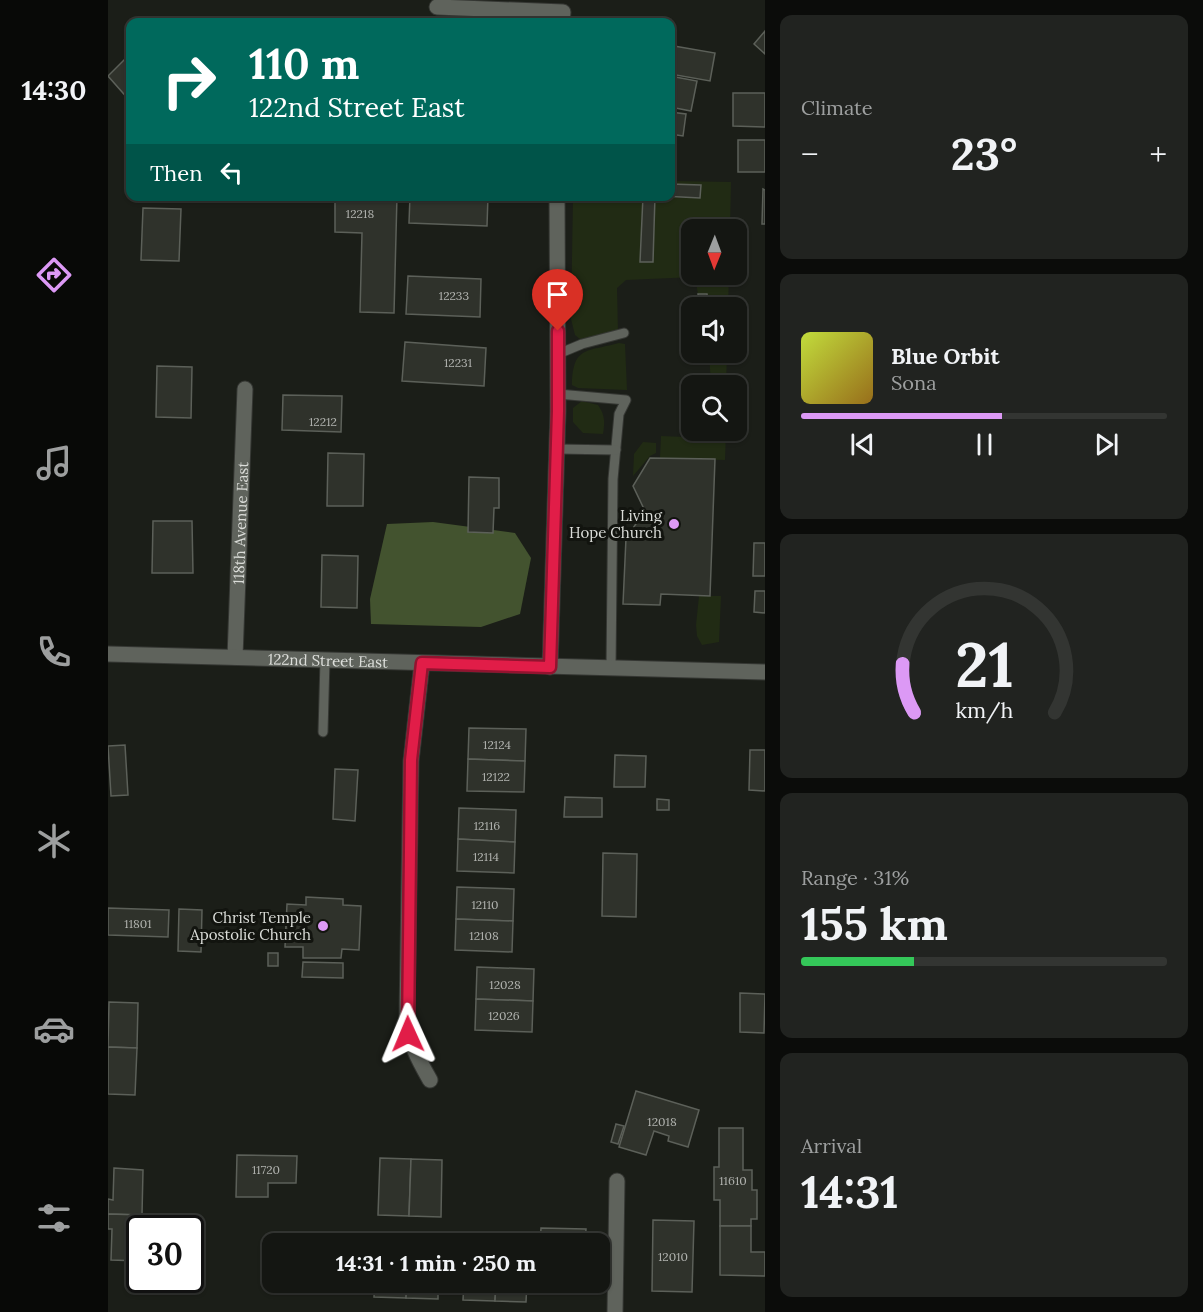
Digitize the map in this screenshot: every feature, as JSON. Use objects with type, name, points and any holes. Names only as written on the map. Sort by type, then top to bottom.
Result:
[{"type":"street","points":[[437,7],[562,17]]},
{"type":"street","points":[[550,667],[558,394],[557,201]]},
{"type":"street","name":"118th Avenue East","points":[[235,657],[245,389]]},
{"type":"street","name":"122nd Street East","points":[[108,654],[765,672]]},
{"type":"street","points":[[422,663],[411,760],[407,1016],[408,1034],[414,1052],[430,1080]]},
{"type":"street","points":[[615,1312],[617,1181]]},
{"type":"lane","points":[[558,354],[582,344],[624,333]]},
{"type":"lane","points":[[558,394],[626,400],[619,414],[616,450],[611,668]]},
{"type":"lane","points":[[557,449],[616,450]]},
{"type":"lane","points":[[323,732],[325,660]]},
{"type":"green space","points":[[675,181],[731,182],[730,219],[681,219],[681,278],[626,280],[617,288],[618,332],[580,339],[575,335],[571,319],[573,201],[643,201],[640,262],[653,262],[655,201],[675,201],[675,197],[700,198],[700,185],[675,184]]},
{"type":"green space","points":[[696,285],[729,285],[728,297],[707,297],[707,294],[698,294]]},
{"type":"green space","points":[[619,343],[625,344],[627,390],[578,388],[572,385],[575,363],[583,353]]},
{"type":"green space","points":[[710,363],[727,363],[726,375],[710,375]]},
{"type":"green space","points":[[582,401],[598,405],[604,419],[603,434],[583,433],[573,422],[573,408]]},
{"type":"green space","points":[[661,436],[681,437],[681,441],[726,441],[725,460],[660,458]]},
{"type":"green space","points":[[643,442],[656,443],[656,453],[650,456],[633,476],[634,454]]},
{"type":"green space","points":[[433,522],[515,533],[531,558],[520,614],[481,627],[371,624],[370,599],[387,524]]},
{"type":"green space","points":[[699,596],[721,596],[719,642],[702,645],[697,636]]},
{"type":"building","points":[[765,31],[765,54],[754,44]]},
{"type":"building","points":[[675,46],[715,53],[710,81],[675,75]]},
{"type":"building","points":[[126,58],[126,96],[108,76]]},
{"type":"building","points":[[675,77],[697,81],[691,111],[675,108]]},
{"type":"building","points":[[733,93],[765,93],[765,127],[733,126]]},
{"type":"building","points":[[675,113],[686,114],[683,136],[675,135]]},
{"type":"building","points":[[738,140],[765,140],[765,172],[738,172]]},
{"type":"building","points":[[675,184],[701,185],[700,198],[675,197]]},
{"type":"building","points":[[763,189],[765,190],[765,224],[762,224]]},
{"type":"building","points":[[335,201],[397,201],[394,313],[360,312],[362,233],[335,232]]},
{"type":"building","points":[[410,201],[488,201],[487,226],[409,223]]},
{"type":"building","points":[[643,201],[655,201],[653,262],[640,262]]},
{"type":"building","points":[[143,208],[181,209],[179,261],[141,260]]},
{"type":"building","points":[[408,276],[481,279],[480,317],[406,314]]},
{"type":"building","points":[[698,294],[707,294],[707,297],[698,297]]},
{"type":"building","points":[[405,342],[486,348],[484,386],[402,381]]},
{"type":"building","points":[[157,366],[192,367],[191,418],[156,417]]},
{"type":"building","points":[[283,395],[342,396],[341,432],[282,430]]},
{"type":"building","points":[[328,453],[364,454],[363,506],[327,506]]},
{"type":"building","name":"Living Hope Church","points":[[650,458],[715,459],[710,596],[661,594],[660,605],[623,604],[626,538],[645,511],[633,486]]},
{"type":"building","points":[[469,477],[499,478],[499,508],[494,508],[493,533],[468,532]]},
{"type":"building","points":[[153,521],[192,521],[193,573],[152,573]]},
{"type":"building","points":[[754,543],[765,543],[765,576],[753,576]]},
{"type":"building","points":[[322,555],[358,556],[357,608],[321,607]]},
{"type":"building","points":[[755,591],[765,591],[765,613],[754,612]]},
{"type":"building","points":[[469,728],[526,729],[525,761],[468,759]]},
{"type":"building","points":[[125,745],[128,795],[111,796],[108,746]]},
{"type":"building","points":[[750,750],[765,750],[765,791],[749,790]]},
{"type":"building","points":[[615,755],[646,756],[645,787],[614,787]]},
{"type":"building","points":[[468,759],[525,761],[524,792],[467,791]]},
{"type":"building","points":[[335,769],[358,770],[355,821],[333,819]]},
{"type":"building","points":[[565,797],[602,798],[602,817],[564,817]]},
{"type":"building","points":[[657,799],[669,800],[669,810],[657,810]]},
{"type":"building","points":[[459,808],[516,810],[515,842],[458,839]]},
{"type":"building","points":[[458,839],[515,842],[514,873],[457,871]]},
{"type":"building","points":[[603,853],[637,854],[636,917],[602,916]]},
{"type":"building","points":[[457,887],[514,889],[513,921],[456,919]]},
{"type":"building","name":"Christ Temple Apostolic Church","points":[[306,897],[343,899],[343,905],[361,906],[359,950],[342,949],[341,958],[303,958],[303,947],[285,947],[287,904],[306,905]]},
{"type":"building","points":[[108,908],[169,910],[168,937],[108,935]]},
{"type":"building","points":[[179,909],[202,910],[201,952],[178,951]]},
{"type":"building","points":[[456,919],[513,921],[512,952],[455,950]]},
{"type":"building","points":[[268,953],[278,953],[278,966],[268,966]]},
{"type":"building","points":[[303,962],[343,963],[343,978],[302,977]]},
{"type":"building","points":[[477,967],[534,969],[533,1001],[476,999]]},
{"type":"building","points":[[740,993],[765,994],[764,1033],[740,1032]]},
{"type":"building","points":[[476,999],[533,1001],[532,1032],[475,1030]]},
{"type":"building","points":[[109,1002],[138,1003],[137,1048],[108,1047]]},
{"type":"building","points":[[108,1047],[137,1048],[135,1095],[108,1094]]},
{"type":"building","points":[[636,1091],[699,1110],[688,1147],[668,1141],[669,1136],[654,1131],[646,1155],[619,1147]]},
{"type":"building","points":[[616,1124],[624,1126],[618,1144],[611,1142]]},
{"type":"building","points":[[719,1128],[743,1128],[743,1170],[752,1170],[752,1190],[757,1190],[757,1219],[751,1219],[751,1226],[720,1226],[720,1200],[714,1200],[714,1167],[719,1167]]},
{"type":"building","points":[[237,1155],[297,1156],[296,1183],[268,1183],[268,1197],[236,1197]]},
{"type":"building","points":[[380,1158],[411,1159],[409,1216],[378,1215]]},
{"type":"building","points":[[411,1159],[442,1160],[441,1217],[409,1216]]},
{"type":"building","points":[[114,1168],[143,1170],[142,1215],[108,1214],[108,1199],[113,1200]]},
{"type":"building","points":[[108,1214],[142,1215],[126,1215],[126,1261],[111,1260],[112,1229],[108,1229]]},
{"type":"building","points":[[653,1220],[694,1221],[692,1292],[652,1291]]},
{"type":"building","points":[[720,1226],[751,1226],[751,1252],[765,1252],[765,1276],[720,1275]]},
{"type":"building","points":[[541,1228],[586,1229],[586,1233],[541,1233]]},
{"type":"building","points":[[374,1293],[406,1293],[406,1298],[374,1297]]},
{"type":"building","points":[[406,1293],[438,1293],[438,1299],[406,1298]]},
{"type":"building","points":[[463,1293],[495,1293],[495,1301],[463,1300]]},
{"type":"building","points":[[495,1293],[526,1293],[526,1302],[495,1301]]},
{"type":"place","name":"Living Hope Church","points":[[674,524]]},
{"type":"place","name":"Christ Temple Apostolic Church","points":[[323,926]]},
{"type":"route","points":[[408,1034],[411,760],[422,663],[550,667],[558,411],[558,331]]}]
